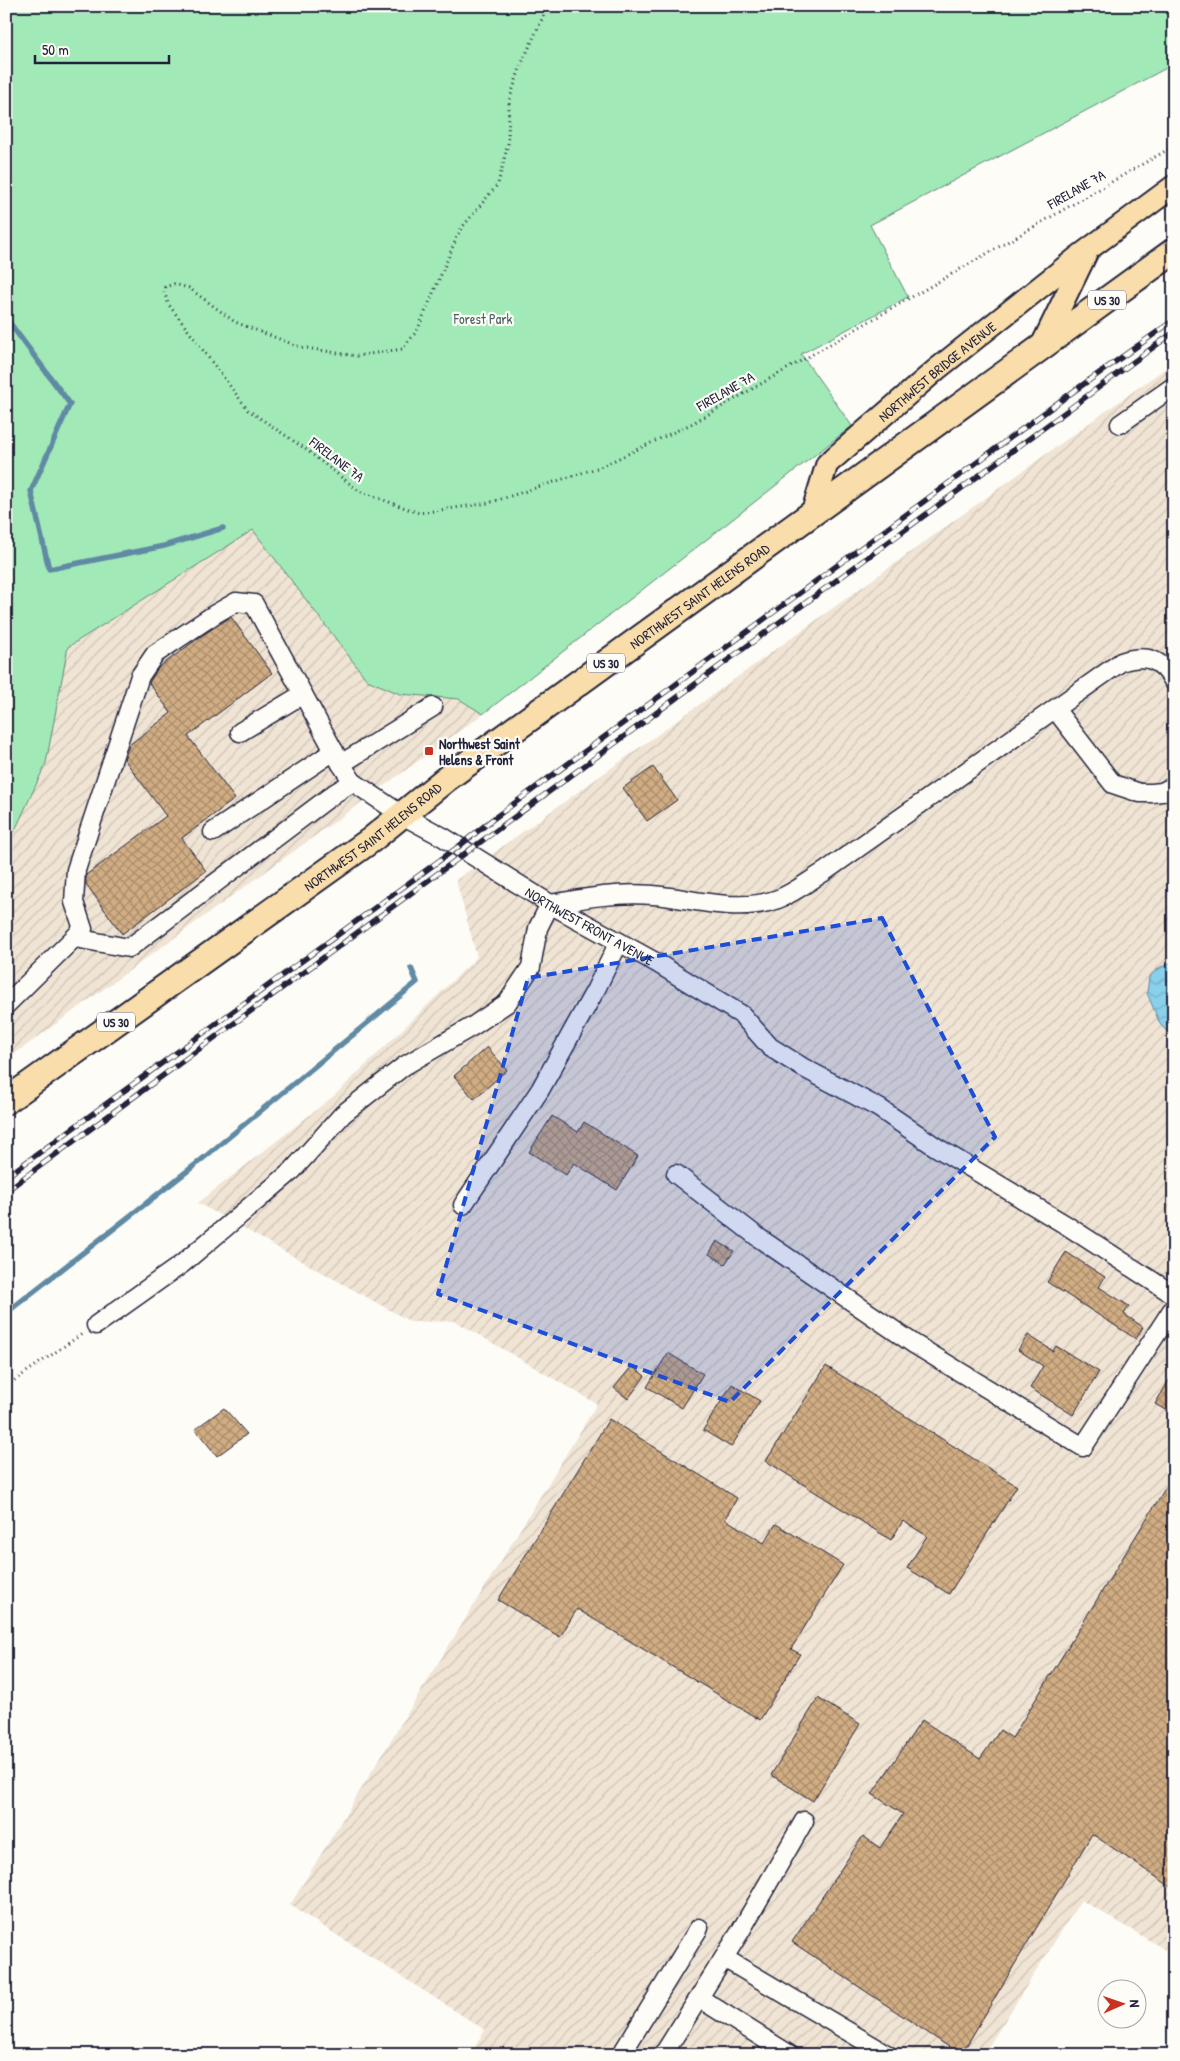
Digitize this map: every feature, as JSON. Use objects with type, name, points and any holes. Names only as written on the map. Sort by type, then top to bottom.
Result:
[{"type":"highway","name":"NORTHWEST SAINT HELENS ROAD","points":[[6,1101],[371,840],[446,779],[1174,251]]},
{"type":"main road","name":"NORTHWEST BRIDGE AVENUE","points":[[812,513],[827,464],[937,370],[1088,249],[1174,186]]},
{"type":"main road","name":"NORTHWEST BRIDGE AVENUE","points":[[1040,349],[1088,249]]},
{"type":"lane","points":[[1120,424],[1174,386]]},
{"type":"lane","points":[[6,1005],[84,929],[74,902],[76,870],[124,719],[140,676],[155,654],[236,602],[254,604],[353,782],[129,948],[75,938]]},
{"type":"lane","points":[[96,1325],[182,1264],[292,1171],[351,1108],[404,1066],[473,1026],[507,1003],[531,967],[538,928],[550,904],[605,894],[653,895],[726,904],[756,904],[778,899],[824,872],[1121,662],[1135,657],[1151,659],[1162,664],[1174,682]]},
{"type":"lane","points":[[240,732],[303,694]]},
{"type":"lane","points":[[213,832],[338,758],[433,707]]},
{"type":"lane","points":[[1055,709],[1113,784],[1146,793],[1162,792],[1174,786]]},
{"type":"lane","name":"NORTHWEST FRONT AVENUE","points":[[353,782],[402,815],[550,904],[658,963],[742,1015],[770,1047],[802,1067],[879,1108],[936,1147],[1073,1230],[1174,1295]]},
{"type":"lane","points":[[463,1205],[540,1090],[596,989],[619,942]]},
{"type":"lane","points":[[676,1174],[760,1238],[914,1344],[1083,1447],[1174,1307]]},
{"type":"lane","points":[[663,2055],[724,1958],[804,1820]]},
{"type":"lane","points":[[622,2055],[699,1928]]},
{"type":"lane","points":[[724,1958],[888,2055]]},
{"type":"lane","points":[[699,1998],[790,2055]]},
{"type":"path","name":"FIRELANE 7A","points":[[548,6],[521,65],[509,101],[508,144],[498,184],[460,230],[417,331],[402,349],[356,356],[300,347],[235,322],[189,288],[174,284],[165,288],[164,292],[169,305],[248,410],[304,448],[359,491],[419,513],[489,503],[600,467],[692,423],[1174,146]]},
{"type":"path","points":[[6,1386],[96,1325]]},
{"type":"highlighted area","points":[[882,918],[995,1137],[730,1402],[438,1294],[528,978]]},
{"type":"shaded area","points":[[1174,362],[1174,1955],[1081,1900],[983,2055],[470,2055],[485,2030],[290,1905],[597,1404],[455,1321],[411,1322],[198,1203],[335,1095],[477,957],[456,880]]},
{"type":"shaded area","points":[[253,530],[367,680],[400,694],[459,699],[483,714],[6,1060],[6,843],[17,826],[46,763],[68,647]]},
{"type":"green space","name":"Forest Park","points":[[6,6],[1174,6],[1174,64],[870,225],[908,297],[801,354],[852,426],[483,714],[459,699],[400,694],[367,680],[253,530],[68,647],[46,763],[17,826],[6,843]]},
{"type":"water","points":[[1174,961],[1174,1033],[1169,1034],[1160,1024],[1147,993],[1149,977],[1159,968]]},
{"type":"building","points":[[231,617],[272,673],[188,736],[235,799],[182,838],[206,871],[122,934],[86,884],[86,875],[166,816],[124,759],[129,745],[171,713],[149,683],[158,668],[204,634]]},
{"type":"building","points":[[653,767],[677,800],[647,821],[623,788]]},
{"type":"building","points":[[487,1047],[507,1070],[474,1099],[454,1076]]},
{"type":"building","points":[[552,1116],[578,1132],[584,1122],[638,1156],[617,1190],[574,1163],[566,1175],[529,1152]]},
{"type":"building","points":[[717,1241],[734,1251],[725,1264],[709,1254]]},
{"type":"building","points":[[1066,1252],[1105,1277],[1099,1287],[1129,1306],[1124,1314],[1143,1327],[1136,1339],[1047,1282]]},
{"type":"building","points":[[1028,1335],[1053,1351],[1056,1346],[1099,1372],[1073,1415],[1030,1388],[1043,1366],[1018,1350]]},
{"type":"building","points":[[668,1353],[703,1374],[682,1408],[647,1387]]},
{"type":"building","points":[[632,1366],[645,1376],[628,1399],[614,1388]]},
{"type":"building","points":[[826,1366],[1017,1486],[949,1594],[907,1568],[927,1536],[903,1521],[891,1540],[766,1461]]},
{"type":"building","points":[[1174,1372],[1174,1415],[1155,1404]]},
{"type":"building","points":[[732,1384],[760,1401],[731,1447],[703,1430]]},
{"type":"building","points":[[224,1408],[247,1434],[217,1456],[195,1429]]},
{"type":"building","points":[[609,1419],[737,1498],[725,1519],[764,1543],[776,1524],[843,1565],[791,1649],[800,1654],[760,1720],[577,1609],[560,1637],[498,1600]]},
{"type":"building","points":[[1174,1474],[1174,1889],[1092,1834],[961,2055],[792,1942],[863,1836],[880,1848],[903,1814],[872,1794],[922,1720],[980,1759],[1000,1730],[1012,1738]]},
{"type":"building","points":[[818,1698],[860,1724],[813,1801],[771,1775]]},
{"type":"waterway","points":[[6,318],[70,404],[31,491],[49,569],[164,546],[223,528]]},
{"type":"waterway","points":[[6,1313],[195,1165],[417,982],[411,968]]},
{"type":"railway","points":[[6,1177],[458,847],[493,819],[1067,396],[1174,320]]},
{"type":"railway","points":[[6,1191],[1174,332]]},
{"type":"place","name":"Northwest Saint Helens & Front","points":[[429,751]]}]
